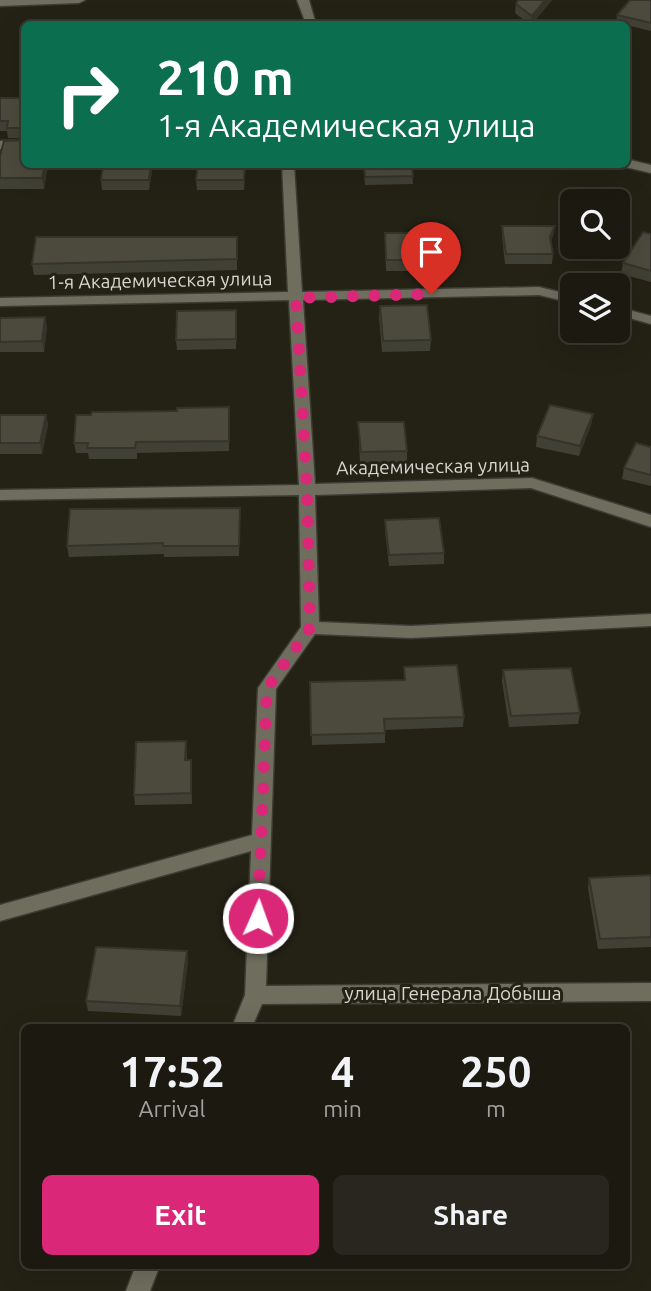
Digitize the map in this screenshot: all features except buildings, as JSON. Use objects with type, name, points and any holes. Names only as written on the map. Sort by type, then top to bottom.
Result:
[{"type":"street","points":[[0,4],[79,0]]},
{"type":"street","points":[[303,0],[310,21]]},
{"type":"street","points":[[0,145],[21,144]]},
{"type":"street","points":[[630,164],[651,169]]},
{"type":"street","points":[[244,1024],[255,995],[267,688],[310,628],[307,490],[288,168]]},
{"type":"street","name":"1-я Академическая улица","points":[[0,302],[539,291],[560,296]]},
{"type":"street","points":[[630,314],[651,320]]},
{"type":"street","name":"Академическая улица","points":[[0,495],[532,483],[651,521]]},
{"type":"street","points":[[310,628],[411,632],[649,617]]},
{"type":"street","points":[[0,913],[261,840]]},
{"type":"street","name":"улица Генерала Добыша","points":[[255,995],[651,992]]},
{"type":"street","points":[[138,1291],[146,1269]]},
{"type":"route","points":[[258,918],[267,688],[310,628],[307,490],[296,298],[431,294]]}]
